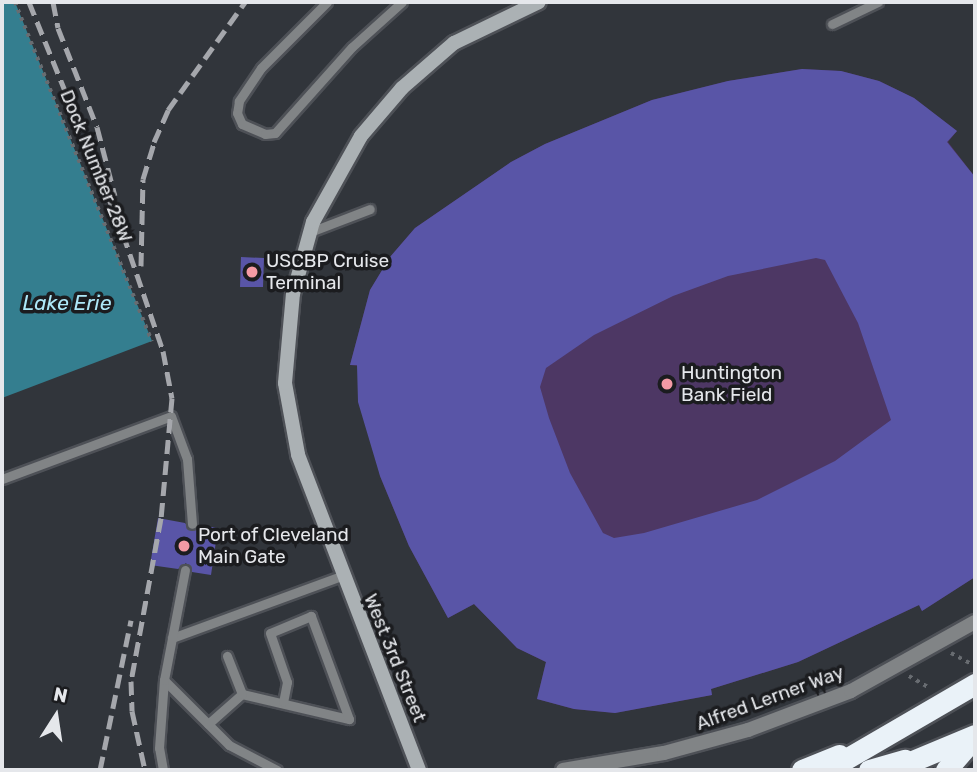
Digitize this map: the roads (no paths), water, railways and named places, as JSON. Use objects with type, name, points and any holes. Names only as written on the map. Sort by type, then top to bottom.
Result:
[{"type":"highway","points":[[827,770],[975,684]]},
{"type":"highway","points":[[802,770],[892,732]]},
{"type":"highway","points":[[869,770],[975,736]]},
{"type":"highway","points":[[946,770],[975,736]]},
{"type":"highway","points":[[891,770],[933,751]]},
{"type":"street","name":"West 3rd Street","points":[[419,770],[341,576],[298,454],[285,383],[293,294],[310,232],[361,136],[402,88],[454,43],[539,2]]},
{"type":"street","name":"Alfred Lerner Way","points":[[563,770],[664,753],[748,730],[895,668],[975,622]]},
{"type":"lane","points":[[327,2],[261,68],[239,102],[237,113],[242,124],[265,134],[275,133],[352,47],[402,2]]},
{"type":"lane","points":[[832,24],[878,2]]},
{"type":"lane","points":[[310,232],[370,209]]},
{"type":"lane","points":[[2,479],[171,415],[187,459],[192,524]]},
{"type":"lane","points":[[163,770],[159,748],[164,680],[185,570]]},
{"type":"lane","points":[[172,638],[341,576]]},
{"type":"lane","points":[[242,694],[349,719],[311,616],[270,633],[287,682],[283,702]]},
{"type":"lane","points":[[227,656],[242,694]]},
{"type":"lane","points":[[164,680],[229,745],[277,770]]},
{"type":"lane","points":[[208,724],[242,694]]},
{"type":"water","name":"Lake Erie","points":[[2,2],[15,2],[152,341],[2,398]]},
{"type":"railway","points":[[29,2],[123,234],[163,351],[172,398],[161,518],[131,681],[132,711],[145,770]]},
{"type":"railway","points":[[53,2],[58,28],[97,127],[115,196]]},
{"type":"railway","points":[[141,266],[143,179],[154,142],[168,110],[245,2]]},
{"type":"railway","points":[[100,770],[131,620]]},
{"type":"place","name":"USCBP Cruise Terminal","points":[[252,272]]},
{"type":"place","name":"Huntington Bank Field","points":[[667,384]]},
{"type":"place","name":"Port of Cleveland Main Gate","points":[[184,546]]}]
